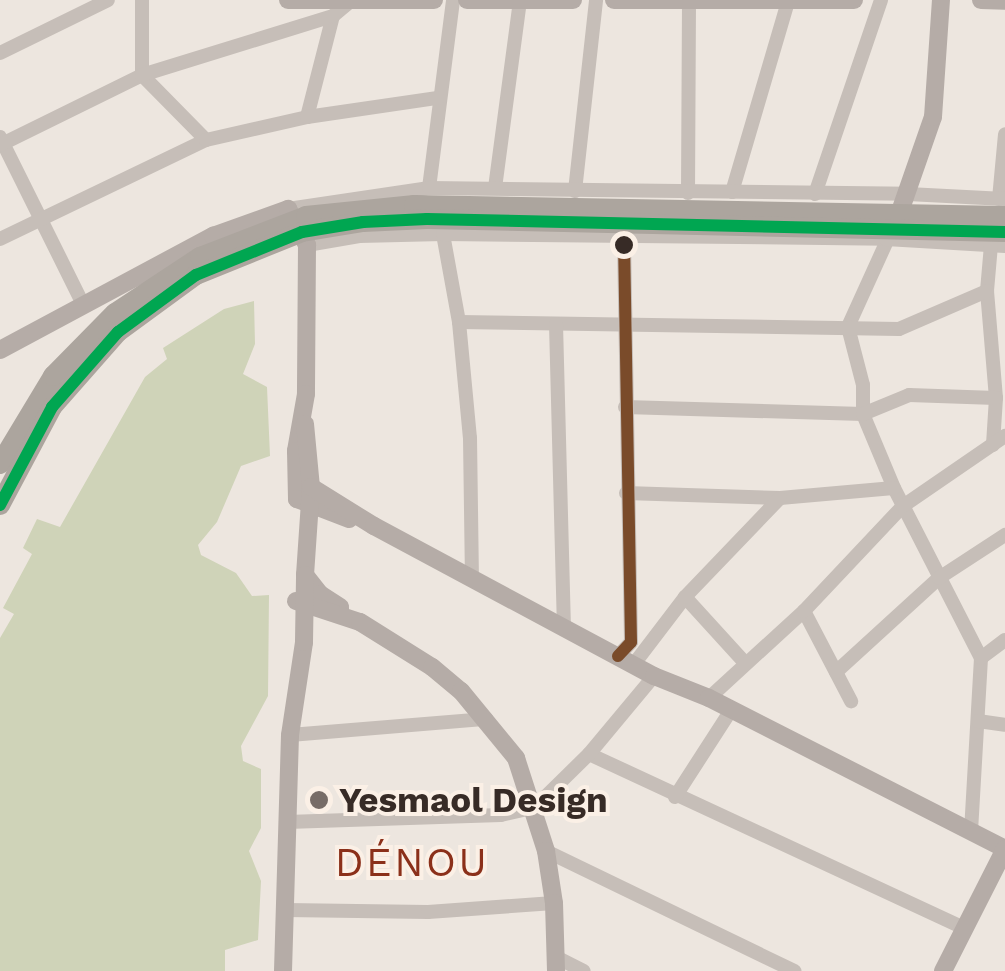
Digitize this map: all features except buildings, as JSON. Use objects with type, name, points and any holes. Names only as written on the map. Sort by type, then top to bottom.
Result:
[{"type":"highway","points":[[0,464],[53,376],[115,312],[200,256],[298,226],[427,219],[897,219],[1003,205]]},
{"type":"highway","points":[[897,219],[1000,241]]},
{"type":"highway","points":[[0,505],[52,407],[118,332],[196,275],[298,226]]},
{"type":"main road","points":[[288,0],[434,0]]},
{"type":"main road","points":[[466,0],[573,0]]},
{"type":"main road","points":[[614,0],[854,0]]},
{"type":"main road","points":[[897,219],[933,117],[941,0]]},
{"type":"main road","points":[[981,0],[1005,1]]},
{"type":"main road","points":[[0,350],[213,236],[298,226],[305,594],[290,736],[284,971]]},
{"type":"main road","points":[[306,498],[374,526],[654,676],[709,698],[1005,849],[943,971]]},
{"type":"main road","points":[[305,594],[432,666],[486,719],[516,758],[535,807],[546,851],[554,902],[556,964]]},
{"type":"street","points":[[0,53],[108,0]]},
{"type":"street","points":[[142,0],[142,75],[206,140]]},
{"type":"street","points":[[430,188],[438,98],[454,0]]},
{"type":"street","points":[[575,191],[596,0]]},
{"type":"street","points":[[815,194],[880,0]]},
{"type":"street","points":[[495,188],[520,1]]},
{"type":"street","points":[[84,306],[1,142],[142,75],[333,16],[352,2]]},
{"type":"street","points":[[688,2],[688,192]]},
{"type":"street","points":[[732,192],[788,2]]},
{"type":"street","points":[[307,117],[333,16]]},
{"type":"street","points":[[0,239],[206,140],[307,117],[438,98]]},
{"type":"street","points":[[1003,205],[1005,134]]},
{"type":"street","points":[[298,226],[430,188],[815,194],[897,219]]},
{"type":"street","points":[[298,226],[358,236],[624,237],[897,219]]},
{"type":"street","points":[[897,219],[848,328],[863,386],[863,414],[894,488],[982,658],[972,832]]},
{"type":"street","points":[[444,234],[459,322],[470,438],[472,579]]},
{"type":"street","points":[[624,237],[631,642],[626,660]]},
{"type":"street","points":[[709,698],[804,611],[904,506],[1001,444],[987,291],[1000,241]]},
{"type":"street","points":[[459,322],[908,328],[987,291]]},
{"type":"street","points":[[556,324],[564,626]]},
{"type":"street","points":[[626,407],[863,414],[908,395],[996,398]]},
{"type":"street","points":[[626,493],[780,498],[894,488]]},
{"type":"street","points":[[626,660],[780,498]]},
{"type":"street","points":[[836,672],[938,578],[1005,535]]},
{"type":"street","points":[[685,597],[745,663]]},
{"type":"street","points":[[804,611],[851,700]]},
{"type":"street","points":[[982,658],[1005,640]]},
{"type":"street","points":[[287,822],[501,815],[535,807],[589,754],[654,676]]},
{"type":"street","points":[[676,797],[731,710]]},
{"type":"street","points":[[290,736],[486,719]]},
{"type":"street","points":[[978,721],[1005,724]]},
{"type":"street","points":[[589,754],[964,928]]},
{"type":"street","points":[[546,851],[794,971]]},
{"type":"street","points":[[286,910],[428,912],[554,902]]},
{"type":"street","points":[[556,964],[584,971]]},
{"type":"green space","points":[[254,301],[255,344],[243,374],[267,387],[270,456],[241,466],[217,522],[198,545],[201,555],[236,573],[252,596],[269,595],[268,696],[241,746],[243,761],[261,769],[261,828],[249,851],[261,881],[258,940],[225,950],[225,971],[0,971],[0,638],[14,614],[3,608],[32,554],[23,548],[37,519],[60,527],[145,377],[167,359],[163,348],[224,309]]},
{"type":"transit line","points":[[0,505],[52,407],[118,332],[196,275],[302,232],[363,222],[427,219],[1005,232]]},
{"type":"transit line","points":[[618,656],[631,642],[624,237]]},
{"type":"place","name":"Yesmaol Design","points":[[319,800]]},
{"type":"district","name":"DÉNOU","points":[[412,863]]}]
